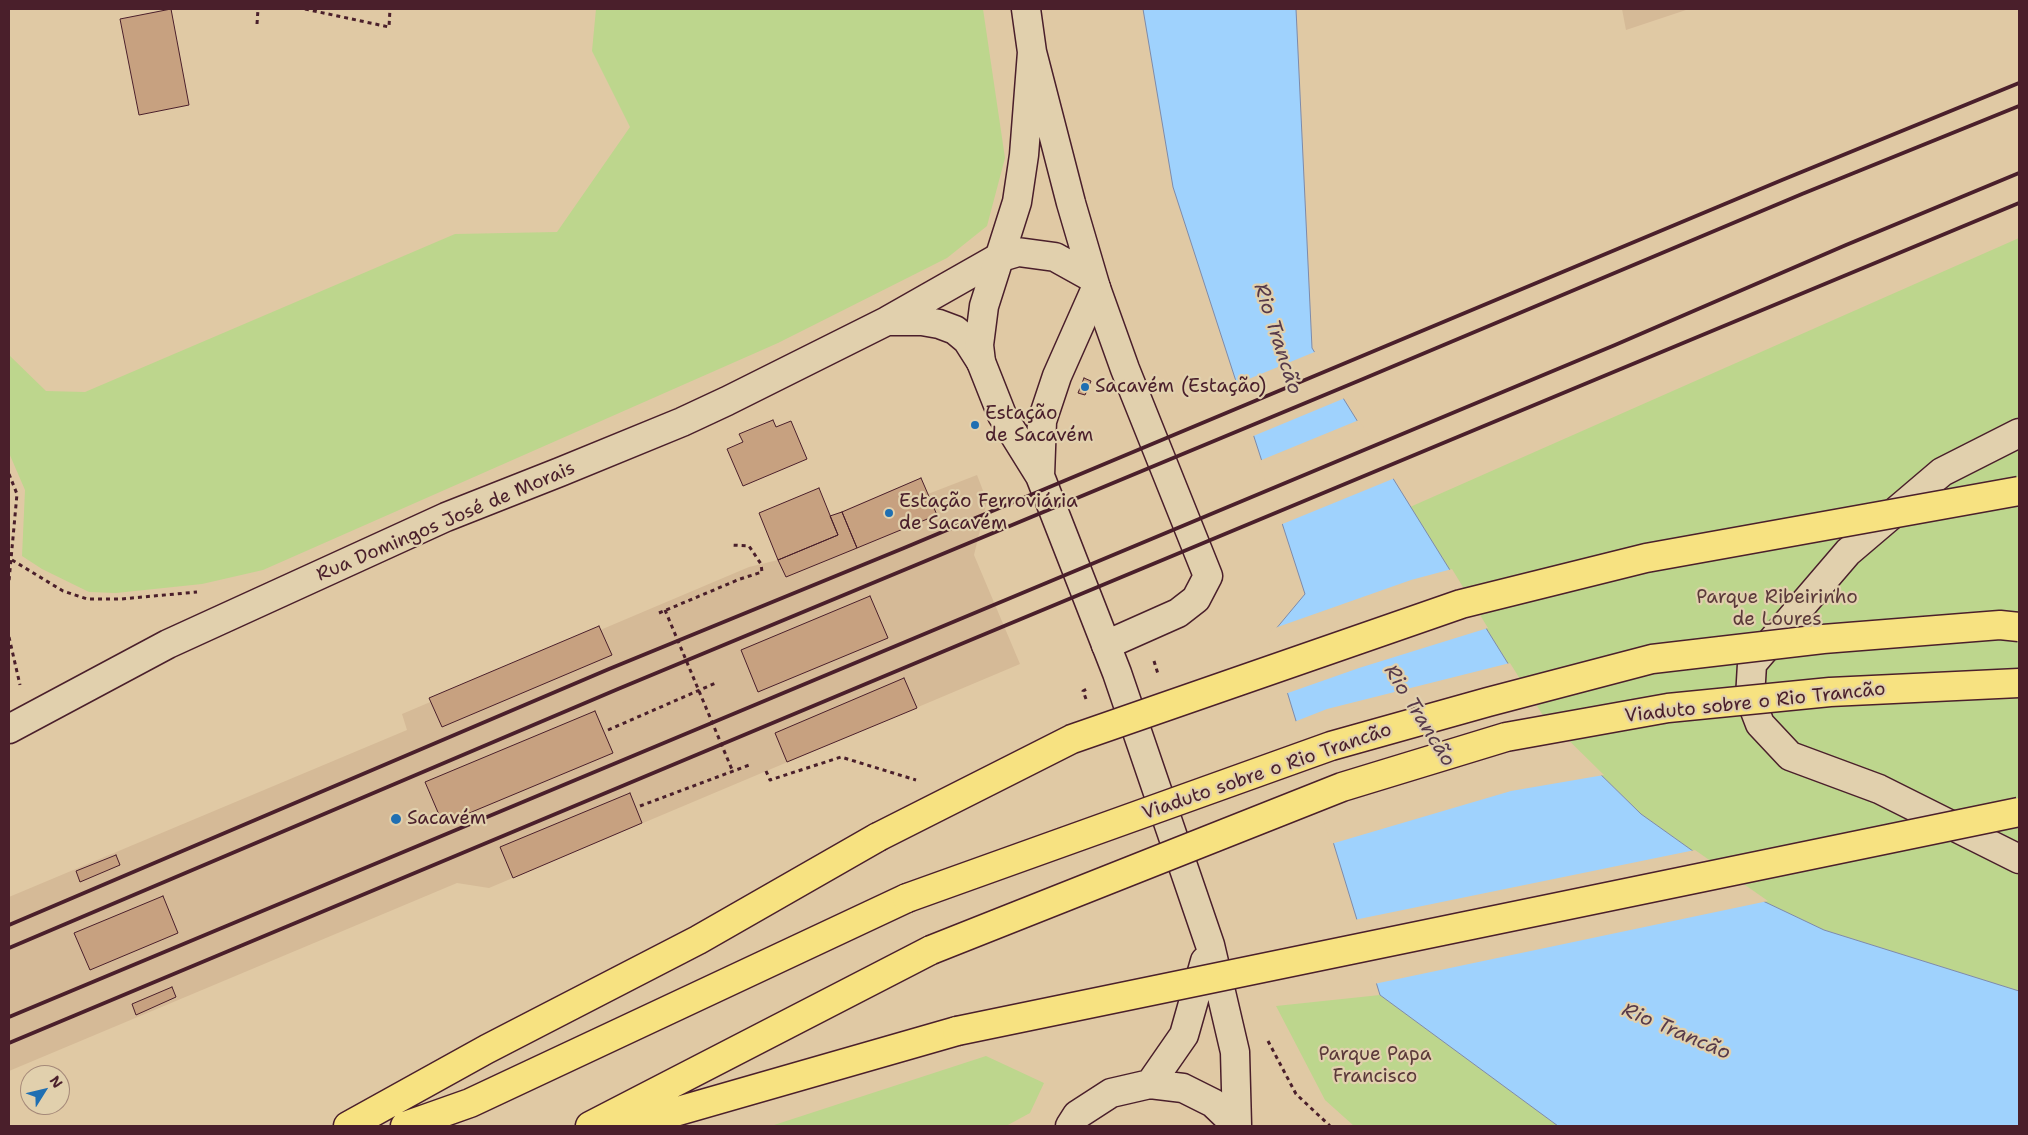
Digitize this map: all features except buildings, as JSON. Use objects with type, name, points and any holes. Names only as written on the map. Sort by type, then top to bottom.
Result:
[{"type":"highway","points":[[348,1126],[487,1049],[698,940],[878,837],[1072,739],[1461,604],[1646,558],[2019,492]]},
{"type":"highway","name":"Viaduto sobre o Rio Trancão","points":[[406,1126],[470,1103],[907,898],[1331,746],[1652,659],[1823,640],[2000,625],[2019,626]]},
{"type":"highway","name":"Viaduto sobre o Rio Trancão","points":[[590,1126],[932,950],[1342,787],[1506,737],[1668,708],[1830,692],[2019,683]]},
{"type":"highway","points":[[626,1126],[957,1032],[2019,812]]},
{"type":"street","points":[[1026,9],[1032,52],[1094,283],[1129,378],[1208,576],[1196,599],[1178,614],[1106,645]]},
{"type":"street","points":[[1032,52],[1024,155],[1017,202],[984,306],[979,345],[981,362],[1002,415],[1040,476],[1117,673],[1210,945],[1235,1052],[1237,1126]]},
{"type":"street","name":"Rua Domingos José de Morais","points":[[9,729],[168,644],[446,517],[682,422],[887,321],[998,258],[1018,252],[1055,257],[1094,283]]},
{"type":"street","points":[[1040,476],[1042,421],[1057,376],[1094,283]]},
{"type":"street","name":"Rua Domingos José de Morais","points":[[887,321],[922,321],[955,330],[967,340],[981,362]]},
{"type":"street","points":[[2019,433],[1942,472],[1848,552],[1752,664],[1750,698],[1760,724],[1790,756],[1879,789],[2019,859]]},
{"type":"street","points":[[1150,1084],[1184,1035],[1210,945]]},
{"type":"street","points":[[1070,1126],[1077,1115],[1111,1093],[1150,1084],[1183,1088],[1213,1103],[1237,1126]]},
{"type":"path","points":[[257,24],[258,9]]},
{"type":"path","points":[[305,9],[389,28],[390,9]]},
{"type":"path","points":[[9,474],[17,494],[9,582]]},
{"type":"path","points":[[659,613],[740,579],[762,572],[761,564],[749,546],[731,545]]},
{"type":"path","points":[[12,560],[63,591],[87,598],[121,599],[198,592]]},
{"type":"path","points":[[665,610],[733,772]]},
{"type":"path","points":[[9,637],[23,695],[35,715]]},
{"type":"path","points":[[1088,706],[1083,691],[1117,673]]},
{"type":"path","points":[[608,730],[718,682]]},
{"type":"path","points":[[766,771],[770,780],[841,757],[916,780]]},
{"type":"path","points":[[640,806],[752,764]]},
{"type":"path","points":[[1266,1038],[1296,1094],[1330,1126]]},
{"type":"shaded area","points":[[1622,9],[1689,9],[1626,30]]},
{"type":"shaded area","points":[[977,475],[987,501],[974,555],[1020,664],[489,888],[457,883],[9,1071],[9,897],[407,730],[402,714],[749,567],[778,560],[759,513],[819,488],[830,516],[921,478],[928,494]]},
{"type":"green space","points":[[596,9],[983,9],[1005,158],[987,226],[947,258],[778,343],[263,570],[202,584],[116,593],[89,592],[42,569],[22,556],[25,490],[9,453],[9,355],[46,391],[85,392],[455,234],[557,232],[630,127],[592,51]]},
{"type":"green space","name":"Parque Ribeirinho de Loures","points":[[2019,238],[2019,991],[1824,930],[1763,901],[1641,814],[1540,715],[1410,507]]},
{"type":"green space","name":"Parque Papa Francisco","points":[[1380,995],[1558,1126],[1354,1126],[1325,1100],[1276,1006]]},
{"type":"green space","points":[[986,1056],[1044,1083],[1030,1113],[1006,1126],[771,1126]]},
{"type":"water","name":"Rio Trancão","points":[[1143,9],[1296,9],[1312,348],[1540,715],[1641,814],[1763,901],[1824,930],[2019,991],[2019,1126],[1558,1126],[1380,995],[1270,636],[1305,594],[1173,187]]},
{"type":"pier","points":[[1317,351],[1345,398],[1251,437],[1234,385]]},
{"type":"pier","points":[[1359,420],[1395,478],[1280,525],[1259,461]]},
{"type":"pier","points":[[1452,569],[1488,628],[1359,668],[1285,694],[1267,636],[1272,629],[1411,580]]},
{"type":"pier","points":[[1510,663],[1542,714],[1604,775],[1511,791],[1331,844],[1294,722],[1327,709]]},
{"type":"pier","points":[[1695,850],[1768,901],[1374,984],[1354,920]]},
{"type":"railway","points":[[9,925],[609,669],[2019,83]]},
{"type":"railway","points":[[9,948],[618,689],[1802,194],[2019,106]]},
{"type":"railway","points":[[9,1017],[1615,345],[1846,245],[2019,173]]},
{"type":"railway","points":[[9,1043],[2019,203]]},
{"type":"place","name":"Sacavém (Estação)","points":[[1085,387]]},
{"type":"place","name":"Estação de Sacavém","points":[[975,425]]},
{"type":"place","name":"Estação Ferroviária de Sacavém","points":[[889,513]]},
{"type":"place","name":"Sacavém","points":[[396,819]]}]
